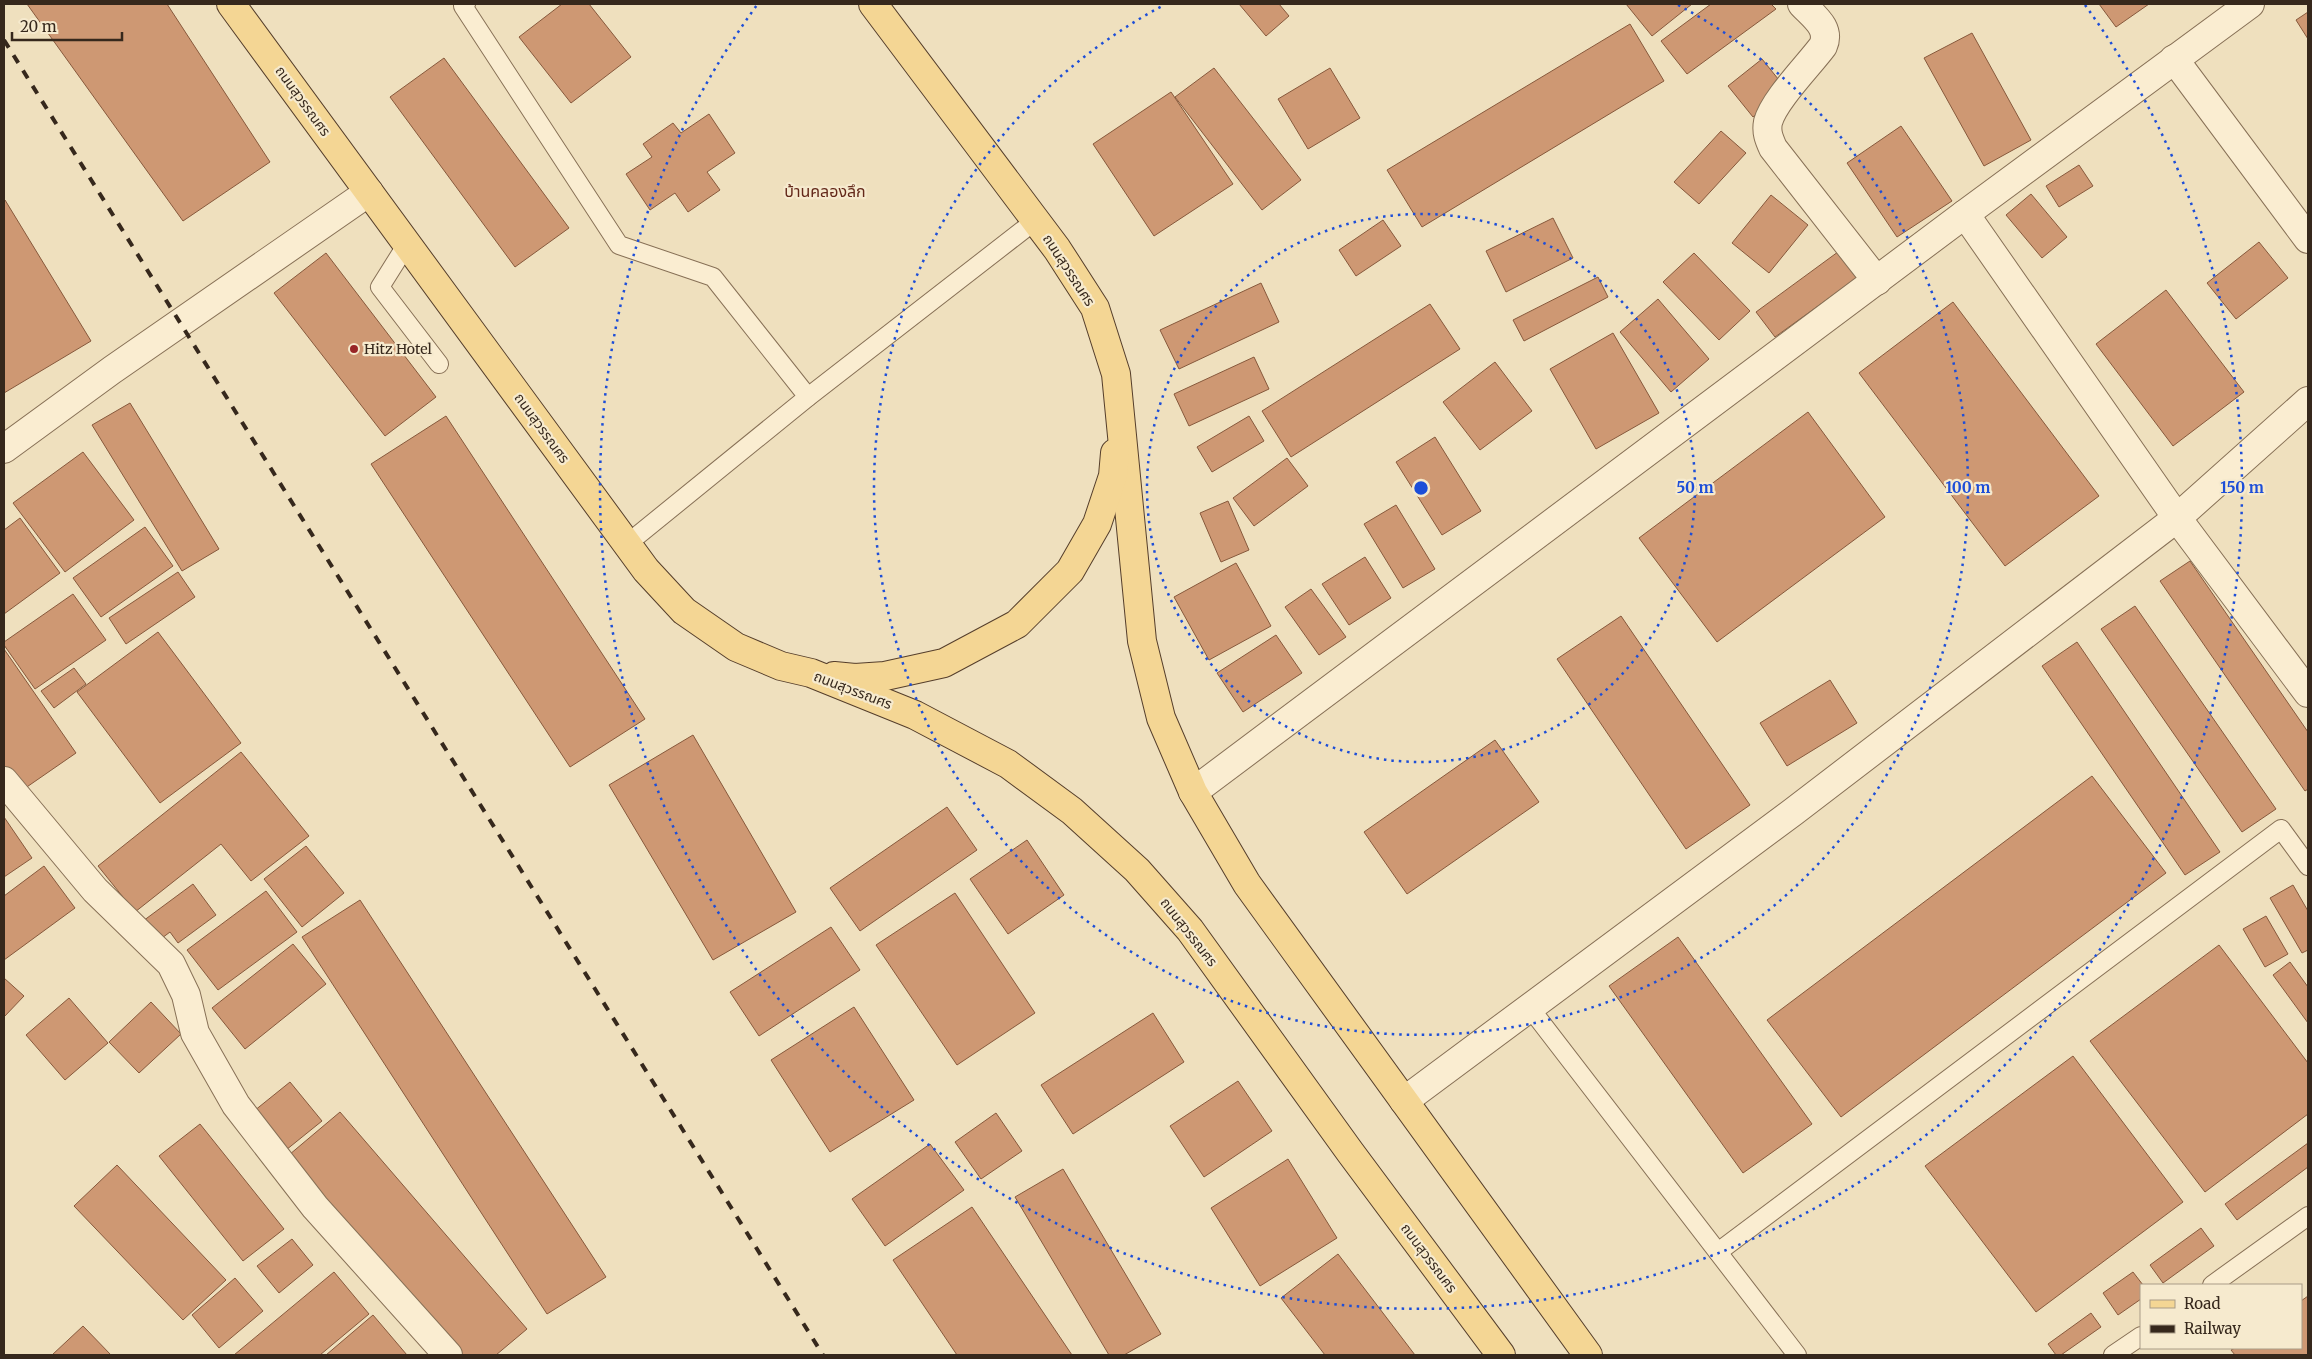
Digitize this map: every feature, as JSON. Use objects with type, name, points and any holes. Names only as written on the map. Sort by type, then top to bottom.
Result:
[{"type":"main road","name":"ถนนสุวรรณศร","points":[[231,4],[646,570],[684,611],[736,647],[782,666],[810,673],[915,715],[1008,764],[1072,811],[1137,870],[1190,930],[1356,1160],[1501,1355]]},
{"type":"main road","name":"ถนนสุวรรณศร","points":[[873,4],[1036,220],[1095,308],[1116,374],[1142,641],[1161,718],[1193,792],[1247,884],[1588,1355]]},
{"type":"main road","points":[[810,673],[855,678],[885,676],[944,663],[1017,624],[1070,571],[1097,524],[1113,476],[1119,407]]},
{"type":"street","points":[[1802,4],[1825,28],[1826,38],[1823,46],[1775,108],[1768,122],[1768,136],[1773,148],[1877,281]]},
{"type":"street","points":[[1193,792],[1965,214],[2250,4]]},
{"type":"street","points":[[2174,59],[2308,239]]},
{"type":"street","points":[[4,449],[112,370],[370,192]]},
{"type":"street","points":[[1965,214],[2177,518],[2308,692]]},
{"type":"street","points":[[1404,1101],[1793,812],[2177,518],[2308,401]]},
{"type":"street","points":[[4,781],[95,890],[171,964],[186,995],[195,1032],[236,1105],[315,1207],[448,1355]]},
{"type":"lane","points":[[466,4],[463,6],[619,245],[713,277],[808,397]]},
{"type":"lane","points":[[627,544],[808,397],[1036,220]]},
{"type":"lane","points":[[407,244],[380,287],[439,364]]},
{"type":"lane","points":[[1718,1252],[2282,829],[2308,866]]},
{"type":"lane","points":[[1530,1008],[1797,1355]]},
{"type":"lane","points":[[2213,1284],[2308,1216]]},
{"type":"lane","points":[[2113,1355],[2140,1337]]},
{"type":"building","points":[[27,4],[167,4],[270,162],[183,221]]},
{"type":"building","points":[[562,4],[589,4],[631,57],[571,103],[519,37]]},
{"type":"building","points":[[1239,4],[1279,4],[1289,16],[1266,36]]},
{"type":"building","points":[[1626,4],[1692,4],[1652,36]]},
{"type":"building","points":[[1711,4],[1771,4],[1776,9],[1687,74],[1661,41]]},
{"type":"building","points":[[2099,4],[2149,4],[2116,27]]},
{"type":"building","points":[[2308,12],[2308,39],[2296,20]]},
{"type":"building","points":[[1630,24],[1664,81],[1422,227],[1387,170]]},
{"type":"building","points":[[1972,33],[2031,140],[1984,166],[1924,58]]},
{"type":"building","points":[[444,58],[569,228],[515,267],[390,97]]},
{"type":"building","points":[[1762,59],[1787,90],[1753,117],[1728,86]]},
{"type":"building","points":[[1214,68],[1301,180],[1262,210],[1175,97]]},
{"type":"building","points":[[1330,68],[1360,118],[1308,149],[1278,99]]},
{"type":"building","points":[[1171,92],[1233,184],[1154,236],[1093,144]]},
{"type":"building","points":[[709,114],[735,153],[707,172],[720,190],[688,212],[675,193],[650,210],[626,174],[652,157],[643,144],[673,123],[681,133]]},
{"type":"building","points":[[1901,126],[1952,201],[1897,237],[1847,163]]},
{"type":"building","points":[[1721,131],[1746,153],[1699,204],[1674,182]]},
{"type":"building","points":[[2079,165],[2093,186],[2059,207],[2046,186]]},
{"type":"building","points":[[2031,194],[2067,237],[2042,258],[2006,215]]},
{"type":"building","points":[[1771,195],[1808,225],[1769,273],[1732,243]]},
{"type":"building","points":[[4,201],[91,341],[4,393]]},
{"type":"building","points":[[1553,218],[1573,258],[1506,292],[1486,251]]},
{"type":"building","points":[[1383,220],[1401,246],[1356,276],[1339,250]]},
{"type":"building","points":[[2259,242],[2288,278],[2236,319],[2207,283]]},
{"type":"building","points":[[1842,249],[1861,275],[1775,337],[1756,312]]},
{"type":"building","points":[[326,253],[436,397],[385,436],[274,293]]},
{"type":"building","points":[[1694,253],[1750,311],[1719,340],[1663,282]]},
{"type":"building","points":[[1598,277],[1608,297],[1524,341],[1513,320]]},
{"type":"building","points":[[1261,283],[1279,322],[1179,369],[1160,330]]},
{"type":"building","points":[[2166,290],[2244,392],[2173,446],[2096,344]]},
{"type":"building","points":[[1658,299],[1709,359],[1671,392],[1620,332]]},
{"type":"building","points":[[1953,302],[2099,496],[2005,566],[1859,373]]},
{"type":"building","points":[[1430,304],[1460,349],[1291,457],[1262,411]]},
{"type":"building","points":[[1613,333],[1659,413],[1596,449],[1550,369]]},
{"type":"building","points":[[1254,357],[1269,389],[1189,426],[1174,394]]},
{"type":"building","points":[[1495,362],[1532,411],[1480,450],[1443,402]]},
{"type":"building","points":[[130,403],[219,549],[182,571],[92,425]]},
{"type":"building","points":[[1808,412],[1885,517],[1717,642],[1639,538]]},
{"type":"building","points":[[446,416],[645,719],[570,767],[371,464]]},
{"type":"building","points":[[1249,416],[1264,441],[1212,472],[1197,447]]},
{"type":"building","points":[[1435,437],[1481,511],[1442,535],[1396,462]]},
{"type":"building","points":[[83,452],[134,520],[65,572],[13,503]]},
{"type":"building","points":[[1287,458],[1308,486],[1254,526],[1233,498]]},
{"type":"building","points":[[1228,501],[1249,550],[1221,562],[1200,513]]},
{"type":"building","points":[[1396,505],[1435,569],[1403,588],[1364,524]]},
{"type":"building","points":[[20,518],[60,573],[4,614],[4,530]]},
{"type":"building","points":[[145,527],[173,566],[101,617],[73,578]]},
{"type":"building","points":[[1365,557],[1391,598],[1349,625],[1322,584]]},
{"type":"building","points":[[2190,561],[2308,732],[2308,789],[2305,791],[2160,581]]},
{"type":"building","points":[[1236,563],[1271,626],[1209,660],[1174,597]]},
{"type":"building","points":[[178,572],[195,597],[126,644],[109,618]]},
{"type":"building","points":[[1311,589],[1346,637],[1319,655],[1285,607]]},
{"type":"building","points":[[73,594],[106,640],[35,689],[4,645],[4,642]]},
{"type":"building","points":[[2135,606],[2276,809],[2242,832],[2101,629]]},
{"type":"building","points":[[1621,616],[1750,805],[1686,849],[1557,659]]},
{"type":"building","points":[[158,632],[241,743],[160,803],[77,692]]},
{"type":"building","points":[[1276,635],[1302,673],[1243,712],[1217,673]]},
{"type":"building","points":[[2077,642],[2220,852],[2185,875],[2042,666]]},
{"type":"building","points":[[4,649],[76,753],[21,791],[4,766]]},
{"type":"building","points":[[74,668],[86,684],[54,708],[41,691]]},
{"type":"building","points":[[1830,680],[1857,723],[1787,766],[1760,723]]},
{"type":"building","points":[[693,735],[796,912],[713,960],[609,785]]},
{"type":"building","points":[[1495,740],[1539,802],[1407,894],[1364,832]]},
{"type":"building","points":[[241,752],[309,836],[251,881],[221,844],[135,912],[98,866]]},
{"type":"building","points":[[2092,776],[2166,873],[1841,1117],[1767,1020]]},
{"type":"building","points":[[947,807],[977,850],[860,931],[830,888]]},
{"type":"building","points":[[4,817],[32,858],[4,877]]},
{"type":"building","points":[[1027,840],[1064,895],[1008,934],[970,879]]},
{"type":"building","points":[[306,846],[344,893],[302,927],[264,879]]},
{"type":"building","points":[[44,866],[75,908],[4,960],[4,896]]},
{"type":"building","points":[[193,884],[216,915],[178,943],[170,932],[158,941],[143,921]]},
{"type":"building","points":[[2293,885],[2308,911],[2308,950],[2302,953],[2270,898]]},
{"type":"building","points":[[266,891],[297,932],[218,990],[187,950]]},
{"type":"building","points":[[955,893],[1035,1013],[957,1065],[876,945]]},
{"type":"building","points":[[360,900],[606,1277],[547,1314],[302,937]]},
{"type":"building","points":[[2266,916],[2288,954],[2265,967],[2243,929]]},
{"type":"building","points":[[831,927],[860,970],[759,1036],[730,992]]},
{"type":"building","points":[[1678,937],[1812,1124],[1743,1173],[1609,986]]},
{"type":"building","points":[[293,944],[326,984],[245,1049],[212,1008]]},
{"type":"building","points":[[2219,945],[2308,1063],[2308,1114],[2205,1192],[2090,1041]]},
{"type":"building","points":[[2290,962],[2308,987],[2308,1023],[2273,975]]},
{"type":"building","points":[[4,978],[24,996],[4,1017]]},
{"type":"building","points":[[69,998],[108,1043],[65,1080],[26,1035]]},
{"type":"building","points":[[151,1002],[181,1034],[139,1073],[109,1042]]},
{"type":"building","points":[[854,1007],[914,1100],[830,1152],[771,1060]]},
{"type":"building","points":[[1153,1013],[1184,1062],[1073,1134],[1041,1085]]},
{"type":"building","points":[[2073,1056],[2183,1202],[2036,1312],[1925,1166]]},
{"type":"building","points":[[1238,1081],[1272,1131],[1204,1177],[1170,1126]]},
{"type":"building","points":[[290,1082],[322,1121],[286,1150],[254,1111]]},
{"type":"building","points":[[340,1112],[527,1329],[496,1355],[452,1355],[283,1160]]},
{"type":"building","points":[[996,1113],[1022,1151],[981,1179],[955,1142]]},
{"type":"building","points":[[200,1124],[284,1229],[243,1261],[159,1156]]},
{"type":"building","points":[[2308,1143],[2308,1167],[2237,1220],[2225,1204]]},
{"type":"building","points":[[930,1144],[964,1190],[885,1246],[852,1199]]},
{"type":"building","points":[[1288,1159],[1337,1238],[1260,1286],[1211,1208]]},
{"type":"building","points":[[117,1165],[226,1280],[183,1320],[74,1206]]},
{"type":"building","points":[[1063,1169],[1161,1334],[1124,1355],[1109,1355],[1015,1197]]},
{"type":"building","points":[[972,1207],[1072,1355],[957,1355],[893,1260]]},
{"type":"building","points":[[2201,1228],[2214,1246],[2163,1283],[2150,1265]]},
{"type":"building","points":[[292,1239],[313,1265],[279,1293],[257,1266]]},
{"type":"building","points":[[1338,1254],[1415,1355],[1325,1355],[1281,1298]]},
{"type":"building","points":[[334,1272],[369,1314],[320,1355],[234,1355]]},
{"type":"building","points":[[2133,1272],[2142,1284],[2140,1284],[2140,1300],[2118,1315],[2103,1293]]},
{"type":"building","points":[[235,1278],[263,1311],[219,1348],[192,1315]]},
{"type":"building","points":[[2308,1296],[2308,1355],[2235,1355],[2231,1350],[2302,1349],[2302,1300]]},
{"type":"building","points":[[2091,1313],[2101,1327],[2061,1355],[2056,1355],[2048,1344]]},
{"type":"building","points":[[373,1315],[407,1355],[326,1355]]},
{"type":"building","points":[[83,1326],[111,1355],[52,1355]]},
{"type":"railway","points":[[4,40],[823,1355]]},
{"type":"place","name":"Hitz Hotel","points":[[354,349]]},
{"type":"district","name":"บ้านคลองลึก","points":[[825,191]]}]
